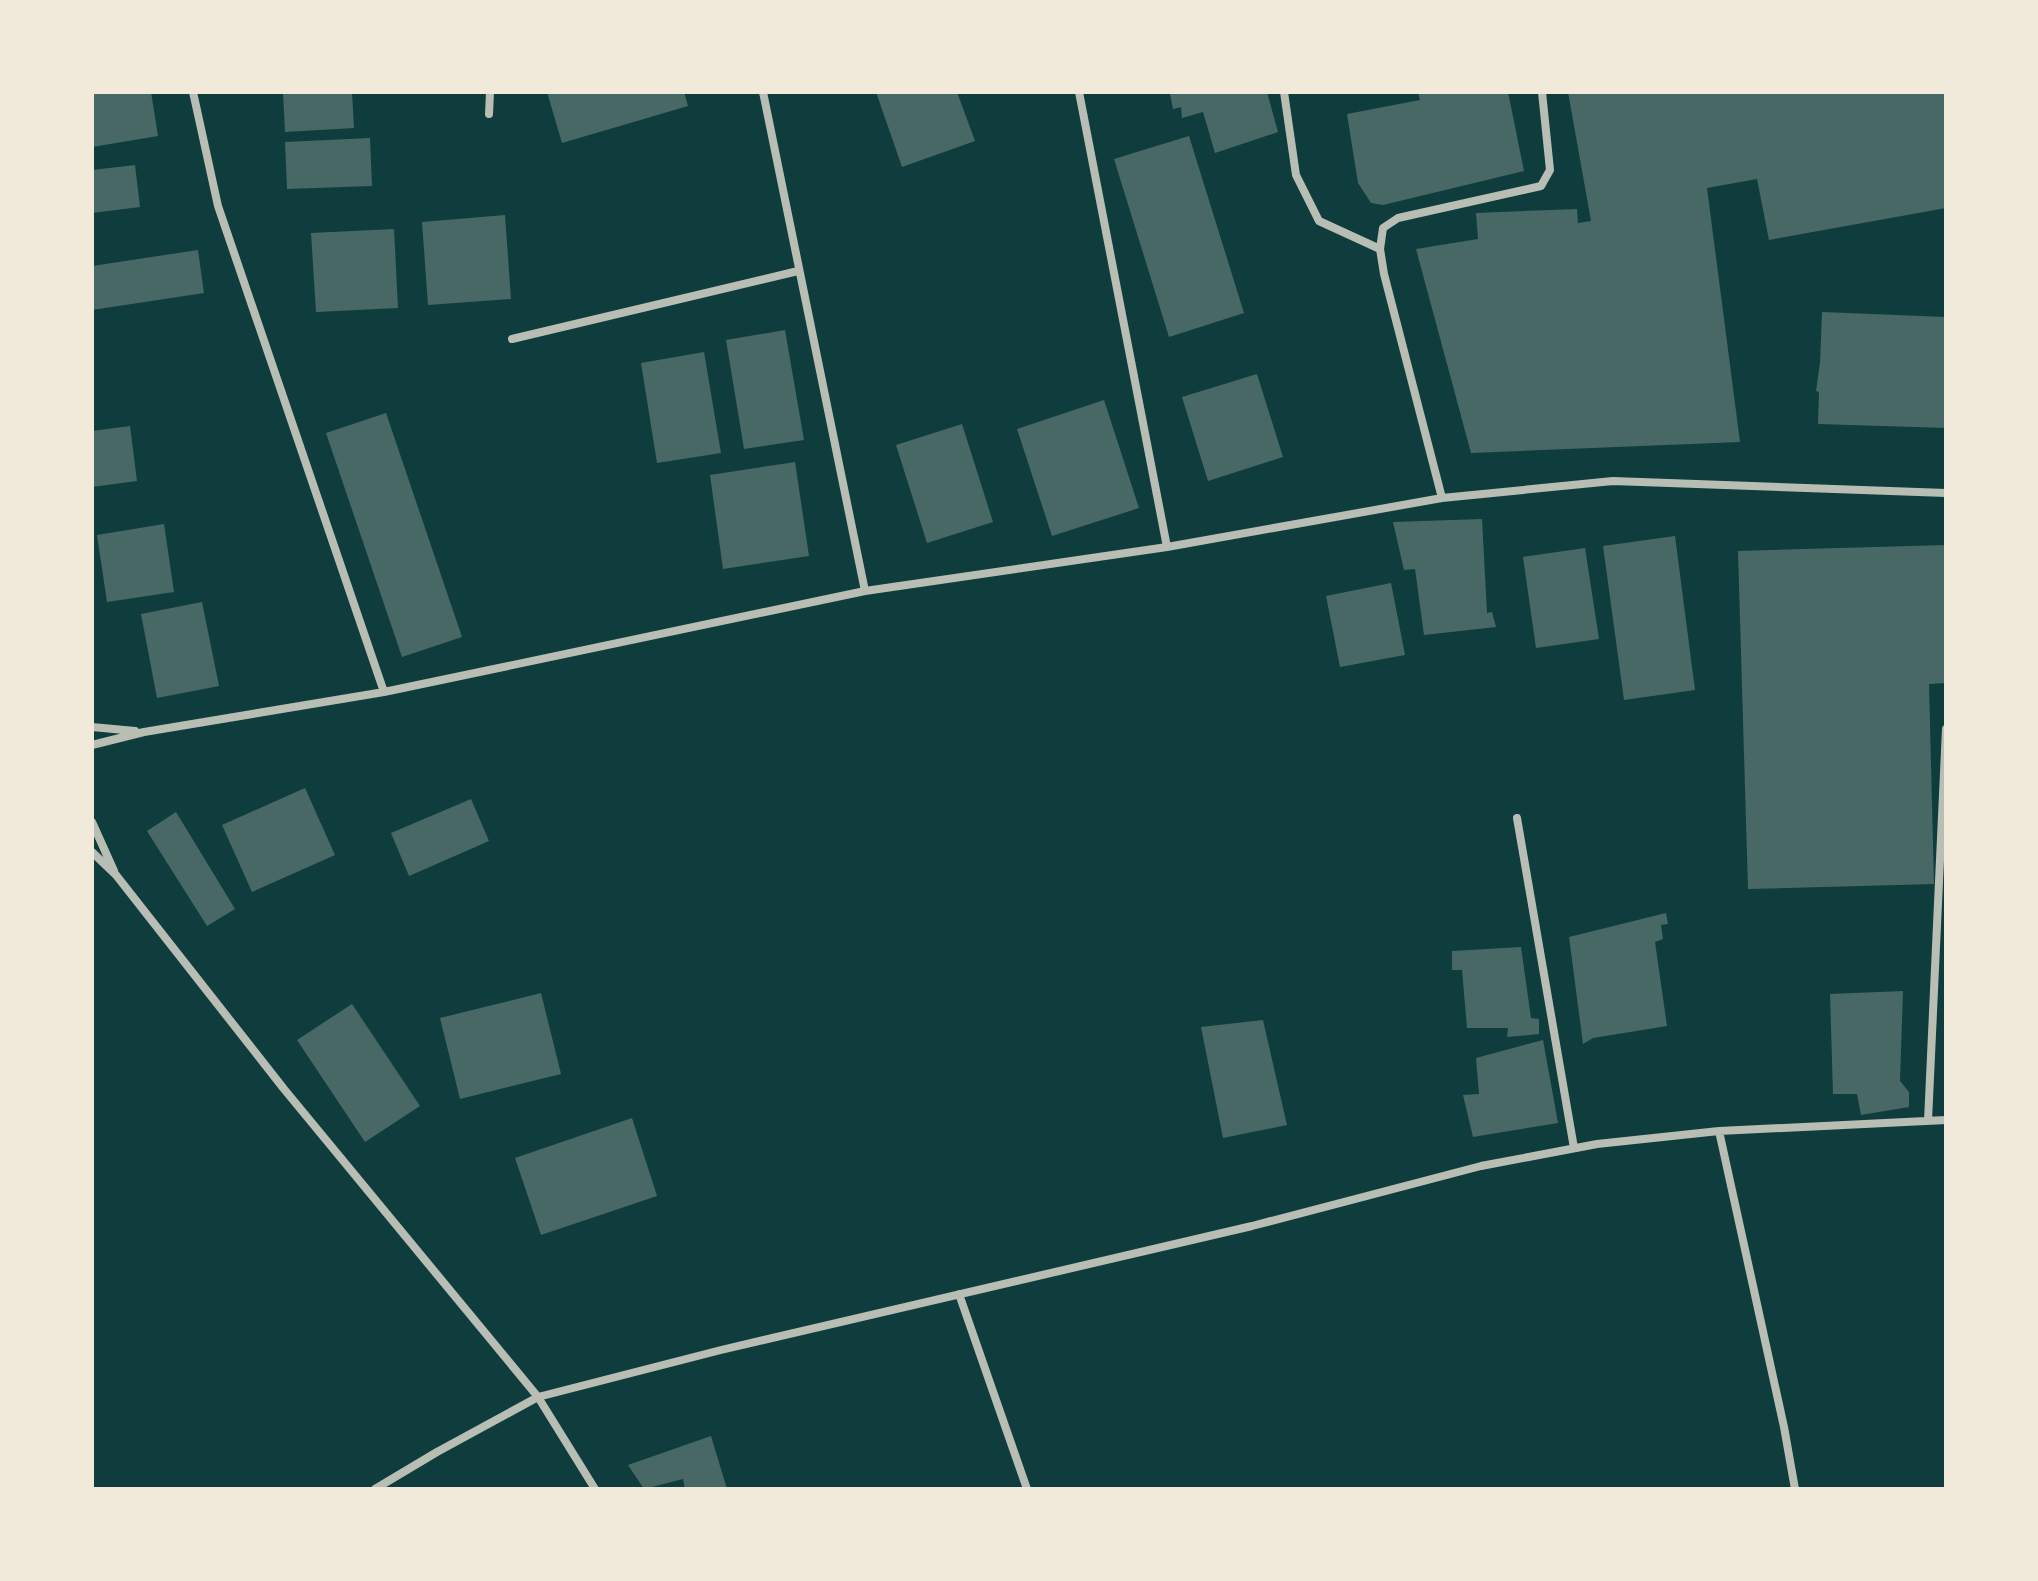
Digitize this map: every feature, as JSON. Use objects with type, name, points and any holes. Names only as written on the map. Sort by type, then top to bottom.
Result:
[{"type":"street","points":[[193,92],[218,206],[384,692]]},
{"type":"street","points":[[489,114],[490,92]]},
{"type":"street","points":[[763,92],[865,591]]},
{"type":"street","points":[[1079,92],[1167,547]]},
{"type":"street","points":[[1284,92],[1296,175],[1319,221],[1380,249]]},
{"type":"street","points":[[1442,498],[1384,274],[1380,249],[1383,228],[1398,218],[1541,186],[1550,170],[1542,92]]},
{"type":"street","points":[[512,339],[798,271]]},
{"type":"street","points":[[92,745],[144,732],[384,692],[865,591],[1167,547],[1442,498],[1613,481],[1946,493]]},
{"type":"street","points":[[92,727],[144,732]]},
{"type":"street","points":[[1928,1121],[1946,729]]},
{"type":"street","points":[[1517,818],[1574,1148]]},
{"type":"street","points":[[92,822],[116,875]]},
{"type":"street","points":[[92,852],[116,875],[284,1089],[538,1397],[595,1489]]},
{"type":"street","points":[[375,1489],[538,1397],[1252,1226],[1481,1166],[1574,1148],[1719,1131],[1946,1120]]},
{"type":"street","points":[[1719,1131],[1795,1489]]},
{"type":"street","points":[[959,1294],[1027,1489]]},
{"type":"building","points":[[92,92],[151,92],[158,136],[92,147]]},
{"type":"building","points":[[283,92],[352,92],[354,128],[285,132]]},
{"type":"building","points":[[547,92],[684,92],[688,106],[562,143]]},
{"type":"building","points":[[876,92],[957,92],[975,141],[902,167]]},
{"type":"building","points":[[1267,92],[1278,132],[1215,153],[1203,112],[1182,118],[1181,107],[1173,109],[1170,94]]},
{"type":"building","points":[[1418,92],[1508,92],[1524,171],[1383,205],[1371,203],[1358,183],[1347,114],[1420,100]]},
{"type":"building","points":[[1568,92],[1946,92],[1946,208],[1769,240],[1757,179],[1707,188],[1740,442],[1471,453],[1416,249],[1478,239],[1476,213],[1577,209],[1578,223],[1591,221]]},
{"type":"building","points":[[1189,136],[1244,313],[1169,337],[1114,159]]},
{"type":"building","points":[[370,138],[372,186],[287,189],[285,142]]},
{"type":"building","points":[[135,165],[140,207],[92,213],[92,170]]},
{"type":"building","points":[[505,215],[511,299],[428,305],[422,222]]},
{"type":"building","points":[[394,229],[398,308],[316,312],[311,233]]},
{"type":"building","points":[[198,250],[204,293],[92,310],[92,266]]},
{"type":"building","points":[[1822,312],[1946,317],[1946,428],[1818,424],[1819,392],[1816,391]]},
{"type":"building","points":[[785,330],[804,440],[744,449],[726,340]]},
{"type":"building","points":[[704,352],[721,453],[657,463],[641,363]]},
{"type":"building","points":[[1257,374],[1283,457],[1208,481],[1182,397]]},
{"type":"building","points":[[1104,400],[1139,508],[1052,536],[1017,429]]},
{"type":"building","points":[[386,413],[462,637],[402,657],[326,433]]},
{"type":"building","points":[[962,424],[993,522],[927,543],[896,445]]},
{"type":"building","points":[[130,426],[137,481],[92,487],[92,431]]},
{"type":"building","points":[[795,462],[809,556],[723,569],[710,475]]},
{"type":"building","points":[[1482,519],[1487,613],[1492,612],[1496,627],[1424,635],[1415,569],[1404,570],[1393,522]]},
{"type":"building","points":[[164,524],[174,592],[107,602],[97,535]]},
{"type":"building","points":[[1675,536],[1695,690],[1624,700],[1603,546]]},
{"type":"building","points":[[1946,545],[1946,683],[1929,684],[1934,884],[1748,889],[1738,551]]},
{"type":"building","points":[[1585,548],[1599,639],[1536,648],[1523,557]]},
{"type":"building","points":[[1391,583],[1405,655],[1340,667],[1326,596]]},
{"type":"building","points":[[202,602],[219,686],[157,698],[141,614]]},
{"type":"building","points":[[305,788],[335,855],[252,892],[222,825]]},
{"type":"building","points":[[471,799],[489,841],[409,876],[391,833]]},
{"type":"building","points":[[176,812],[235,909],[207,926],[147,831]]},
{"type":"building","points":[[1666,913],[1668,924],[1661,925],[1663,939],[1655,942],[1667,1026],[1593,1038],[1583,1044],[1569,937]]},
{"type":"building","points":[[1521,947],[1531,1018],[1539,1019],[1539,1034],[1507,1037],[1508,1028],[1467,1028],[1462,970],[1452,970],[1452,951]]},
{"type":"building","points":[[1903,991],[1900,1081],[1909,1092],[1909,1107],[1861,1115],[1857,1094],[1833,1094],[1830,994]]},
{"type":"building","points":[[541,993],[561,1074],[460,1099],[440,1018]]},
{"type":"building","points":[[352,1004],[420,1106],[365,1142],[297,1040]]},
{"type":"building","points":[[1263,1020],[1287,1125],[1223,1138],[1201,1027]]},
{"type":"building","points":[[1543,1040],[1558,1123],[1473,1137],[1463,1095],[1479,1094],[1476,1058]]},
{"type":"building","points":[[632,1118],[657,1196],[541,1235],[515,1158]]},
{"type":"building","points":[[711,1436],[727,1489],[685,1489],[683,1479],[644,1489],[628,1465]]}]
